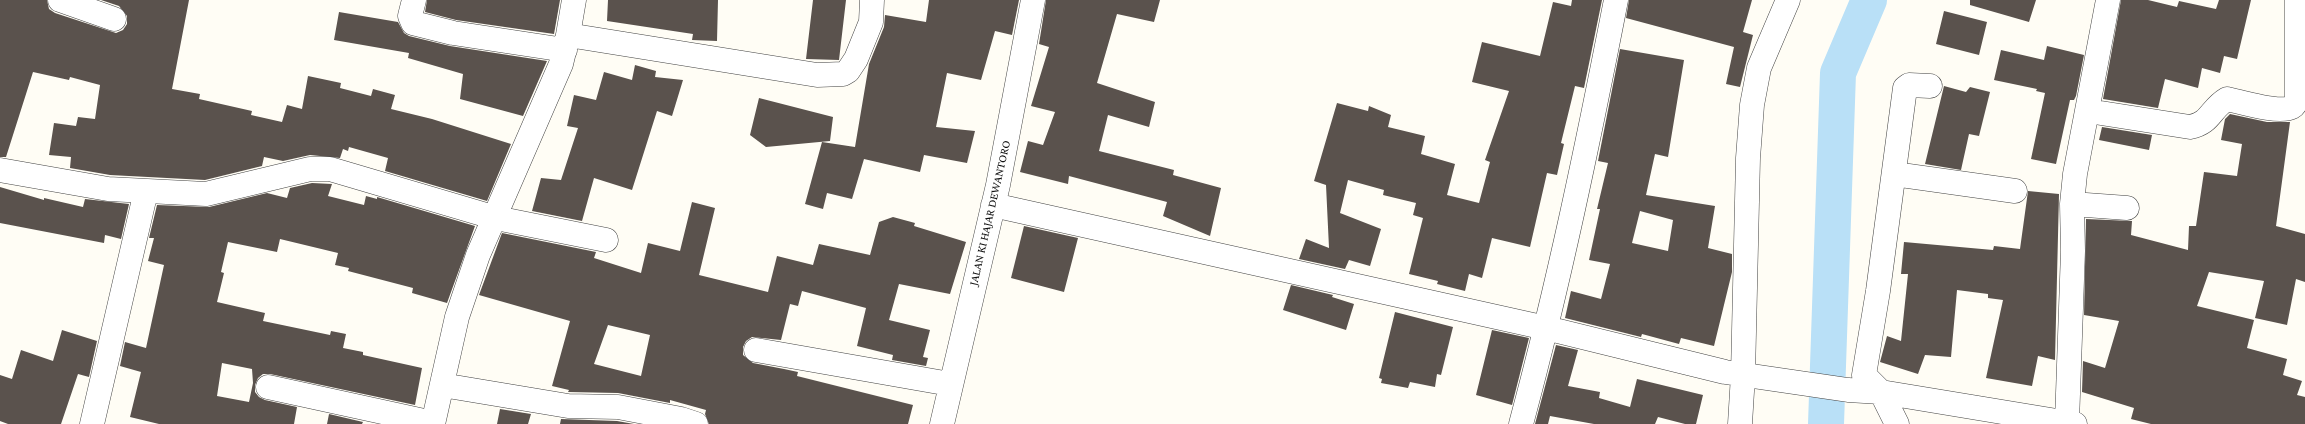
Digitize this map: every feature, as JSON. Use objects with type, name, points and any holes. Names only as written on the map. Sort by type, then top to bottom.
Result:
[{"type":"street","points":[[60,0],[114,19]]},
{"type":"street","points":[[414,0],[410,16],[413,23],[453,34],[566,42],[817,75],[837,75],[848,71],[856,59],[873,16],[872,0]]},
{"type":"street","points":[[268,387],[433,424],[456,316],[478,255],[551,90],[566,42],[574,0]]},
{"type":"street","name":"JALAN KI HAJAR DEWANTORO","points":[[942,424],[993,205],[1033,0]]},
{"type":"street","points":[[1521,424],[1574,208],[1616,0]]},
{"type":"street","points":[[1740,424],[1752,377],[1748,158],[1752,105],[1759,68],[1788,0]]},
{"type":"street","points":[[993,205],[1546,328],[1752,377],[1848,390],[1881,392],[2071,423],[2072,204],[2075,174],[2108,0]]},
{"type":"street","points":[[2088,111],[2190,127],[2202,125],[2220,103],[2227,99],[2282,110],[2291,108],[2295,104],[2297,97],[2297,0]]},
{"type":"street","points":[[1897,424],[1881,392],[1864,375],[1878,291],[1904,88],[1909,85],[1930,86]]},
{"type":"street","points":[[0,170],[108,189],[206,194],[310,169],[330,169],[496,218],[606,240]]},
{"type":"street","points":[[1894,174],[2016,191]]},
{"type":"street","points":[[92,424],[146,191]]},
{"type":"street","points":[[2072,204],[2127,208]]},
{"type":"street","points":[[756,350],[950,384]]},
{"type":"street","points":[[442,385],[568,406],[618,407],[696,424]]},
{"type":"building","points":[[0,0],[47,0],[49,9],[55,13],[116,33],[123,30],[127,24],[127,16],[119,6],[101,0],[189,0],[172,89],[200,94],[199,99],[252,111],[251,115],[282,122],[287,105],[302,109],[308,76],[341,83],[340,88],[371,96],[373,89],[395,95],[391,109],[432,119],[511,144],[487,201],[385,171],[388,158],[349,147],[348,151],[343,149],[340,158],[310,155],[283,161],[264,157],[262,166],[205,180],[110,175],[70,168],[71,157],[49,155],[54,123],[76,126],[78,117],[95,119],[100,85],[70,77],[69,80],[33,72],[6,157],[0,157]]},
{"type":"building","points":[[427,0],[560,0],[554,34],[456,20],[425,12]]},
{"type":"building","points":[[608,0],[718,0],[717,41],[692,40],[693,34],[607,21]]},
{"type":"building","points":[[813,0],[846,0],[839,60],[806,59]]},
{"type":"building","points":[[929,0],[1019,0],[1012,35],[995,31],[981,80],[947,73],[936,127],[975,131],[967,163],[924,155],[920,172],[864,159],[852,199],[827,193],[823,209],[805,204],[822,142],[855,147],[869,64],[884,27],[885,15],[926,22]]},
{"type":"building","points":[[1046,0],[1160,0],[1154,22],[1117,14],[1097,83],[1155,102],[1149,127],[1108,115],[1099,151],[1174,170],[1173,175],[1221,188],[1210,236],[1163,216],[1167,202],[1069,176],[1068,184],[1020,172],[1028,141],[1043,145],[1055,112],[1031,106],[1049,47],[1039,44]]},
{"type":"building","points":[[1572,0],[1602,0],[1584,88],[1575,86],[1561,143],[1564,144],[1557,175],[1547,173],[1530,247],[1492,238],[1482,278],[1469,274],[1465,291],[1437,284],[1438,281],[1409,274],[1423,218],[1413,215],[1416,203],[1383,195],[1384,190],[1348,180],[1340,213],[1381,229],[1370,266],[1349,260],[1345,269],[1299,259],[1306,239],[1329,248],[1326,185],[1314,181],[1337,103],[1368,111],[1369,106],[1391,115],[1388,127],[1425,136],[1421,154],[1455,164],[1447,195],[1479,203],[1490,162],[1485,160],[1509,91],[1472,82],[1482,42],[1540,56],[1553,2],[1571,6]]},
{"type":"building","points":[[1629,0],[1752,0],[1743,32],[1753,35],[1740,87],[1726,84],[1734,47],[1626,18]]},
{"type":"building","points":[[1970,0],[2036,0],[2029,22],[1970,5]]},
{"type":"building","points":[[2121,0],[2148,0],[2177,7],[2179,1],[2216,9],[2219,0],[2251,0],[2237,59],[2224,56],[2220,73],[2202,68],[2198,88],[2165,79],[2158,108],[2103,99]]},
{"type":"building","points":[[1944,11],[1987,22],[1979,55],[1936,44]]},
{"type":"building","points":[[339,12],[398,22],[404,33],[409,36],[450,46],[547,61],[523,116],[460,99],[463,74],[408,58],[409,53],[334,40]]},
{"type":"building","points":[[2047,46],[2084,55],[2076,96],[2074,100],[2070,100],[2056,164],[2031,159],[2045,93],[2036,91],[2037,89],[1994,80],[2001,50],[2044,60]]},
{"type":"building","points":[[1620,49],[1684,60],[1668,157],[1655,154],[1646,195],[1715,206],[1708,248],[1732,254],[1732,272],[1714,346],[1681,338],[1679,344],[1642,334],[1641,337],[1565,318],[1571,291],[1601,299],[1610,264],[1589,260],[1600,209],[1597,209],[1608,163],[1598,161]],"holes":[[[1640,211],[1673,220],[1668,251],[1632,243]]]},
{"type":"building","points":[[635,65],[656,71],[655,77],[683,80],[672,116],[657,111],[632,190],[594,178],[582,221],[532,211],[541,178],[561,180],[578,128],[567,126],[574,95],[596,100],[604,72],[632,80]]},
{"type":"building","points":[[1944,86],[1966,92],[1970,87],[1990,92],[1979,136],[1969,134],[1961,170],[1925,164]]},
{"type":"building","points":[[759,98],[833,117],[830,141],[766,147],[750,135]]},
{"type":"building","points":[[2230,114],[2267,122],[2290,122],[2276,226],[2305,234],[2305,282],[2296,279],[2287,325],[2255,318],[2264,281],[2209,272],[2197,306],[2254,320],[2247,348],[2287,359],[2283,375],[2302,381],[2297,395],[2305,397],[2305,424],[2151,424],[2131,419],[2134,408],[2082,392],[2083,361],[2105,368],[2119,321],[2084,315],[2086,219],[2132,221],[2131,235],[2188,250],[2189,226],[2196,226],[2204,172],[2237,176],[2242,144],[2221,140],[2225,119]]},
{"type":"building","points":[[2102,127],[2152,135],[2149,150],[2099,140]]},
{"type":"building","points":[[312,183],[332,184],[328,196],[364,205],[366,196],[377,199],[377,197],[475,226],[447,303],[412,293],[413,288],[348,271],[349,268],[335,265],[338,253],[280,239],[277,252],[228,242],[221,272],[224,273],[217,302],[265,313],[263,321],[330,335],[331,331],[346,334],[343,348],[363,352],[363,355],[422,368],[415,405],[263,374],[258,378],[255,392],[265,400],[297,407],[294,424],[159,424],[130,417],[141,372],[120,366],[125,342],[146,348],[164,265],[148,261],[154,238],[149,238],[157,205],[209,207],[267,193],[287,198],[290,188]],"holes":[[[222,363],[252,369],[253,383],[249,402],[217,396]]]},
{"type":"building","points":[[0,187],[44,200],[44,198],[83,207],[85,199],[129,204],[121,239],[105,235],[104,243],[0,223]]},
{"type":"building","points":[[2028,191],[2059,194],[2055,360],[2038,356],[2032,386],[1986,378],[2003,300],[1988,298],[1988,294],[1957,290],[1951,357],[1925,355],[1918,374],[1880,362],[1887,336],[1901,341],[1908,274],[1901,274],[1904,242],[1993,250],[1994,246],[2020,249]]},
{"type":"building","points":[[692,202],[715,208],[699,275],[768,292],[777,256],[813,265],[819,244],[870,255],[879,222],[893,217],[915,223],[914,226],[966,242],[950,294],[899,284],[889,320],[930,330],[923,357],[928,358],[926,366],[892,360],[893,355],[857,346],[866,308],[802,291],[798,306],[790,304],[781,340],[752,337],[746,341],[743,347],[743,355],[753,363],[798,372],[797,376],[913,405],[908,424],[709,424],[705,414],[706,410],[670,400],[670,403],[618,393],[568,392],[569,390],[552,386],[570,321],[479,295],[502,233],[596,252],[594,258],[641,273],[648,243],[680,251]],"holes":[[[608,325],[650,335],[641,376],[594,364]]]},
{"type":"building","points":[[1024,226],[1078,238],[1064,292],[1011,278]]},
{"type":"building","points":[[1291,285],[1333,295],[1332,297],[1354,304],[1346,330],[1283,310]]},
{"type":"building","points":[[1395,312],[1453,327],[1441,375],[1437,374],[1435,387],[1410,382],[1408,388],[1381,383],[1382,379],[1379,378]]},
{"type":"building","points":[[62,330],[97,341],[89,377],[78,374],[61,424],[8,424],[0,421],[0,375],[12,379],[21,350],[53,361]]},
{"type":"building","points":[[1492,330],[1529,338],[1512,405],[1476,395]]},
{"type":"building","points":[[1556,345],[1578,350],[1568,386],[1600,392],[1599,398],[1630,407],[1637,379],[1703,395],[1696,424],[1685,424],[1658,417],[1655,424],[1594,424],[1550,416],[1548,424],[1535,424]]},
{"type":"building","points":[[500,409],[531,414],[528,424],[497,424]]},
{"type":"building","points":[[329,414],[363,422],[362,424],[327,424]]},
{"type":"building","points":[[561,419],[617,421],[634,424],[560,424]]},
{"type":"waterway","points":[[1826,424],[1838,73],[1869,0]]}]
